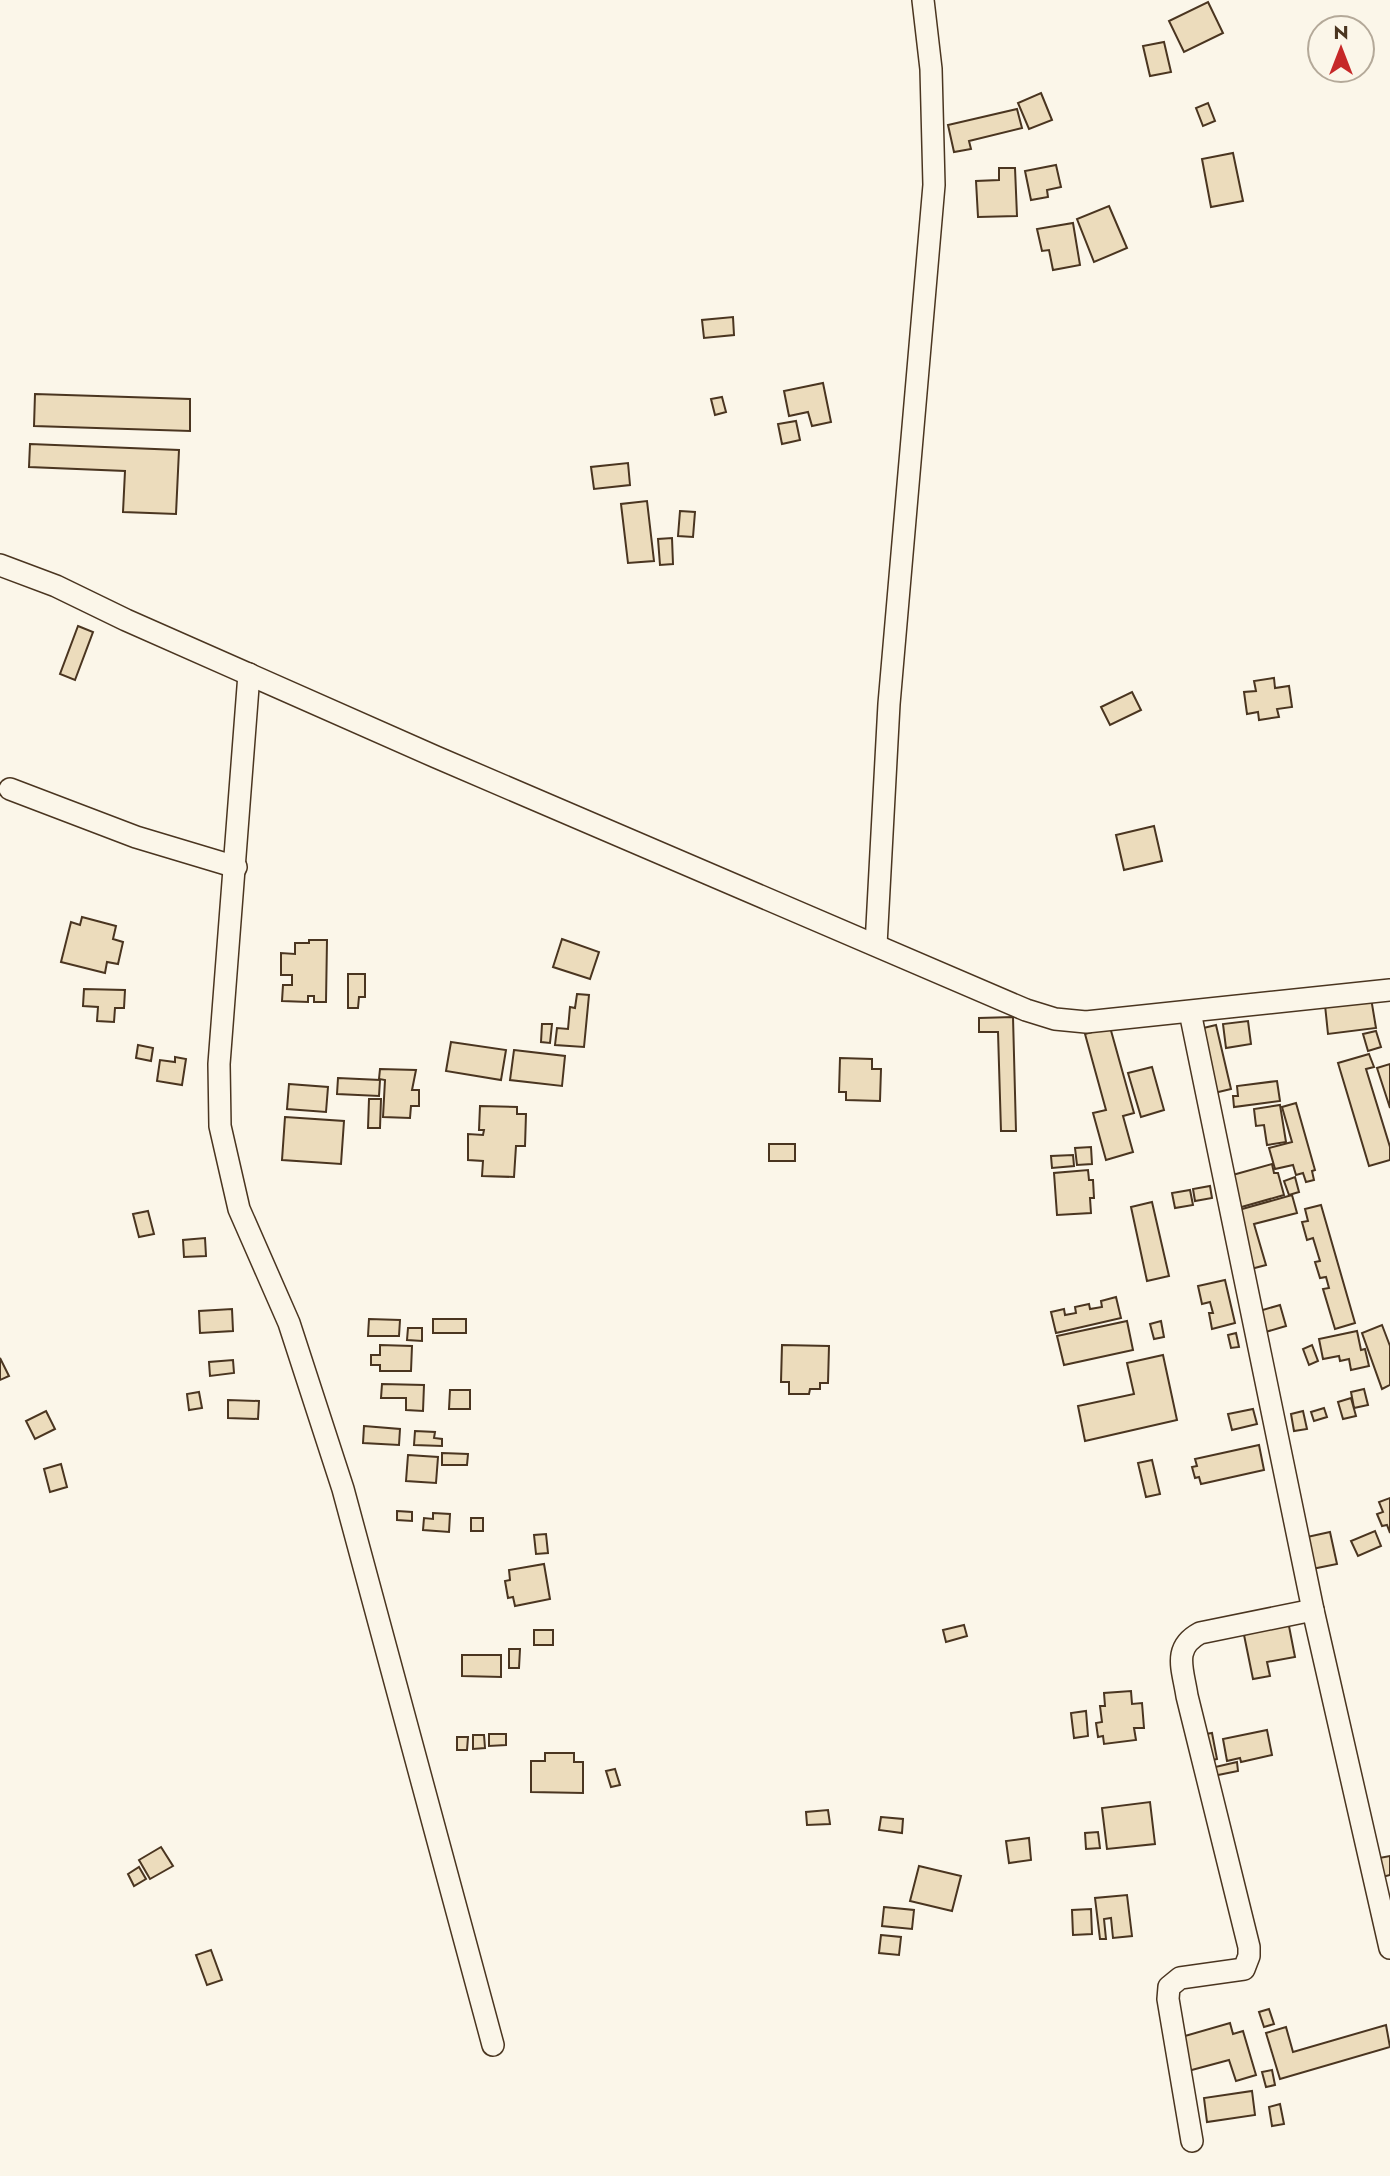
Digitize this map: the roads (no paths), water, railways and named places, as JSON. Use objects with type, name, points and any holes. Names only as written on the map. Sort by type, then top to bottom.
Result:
[{"type":"street","points":[[876,945],[889,704],[934,185],[931,69],[923,0]]},
{"type":"street","points":[[0,565],[56,586],[249,674],[1026,1010],[1055,1019],[1086,1022],[1389,993]]},
{"type":"street","points":[[249,674],[219,1064],[220,1126],[239,1209],[289,1323],[343,1489],[493,2045]]},
{"type":"street","points":[[10,789],[136,837],[236,867]]},
{"type":"street","points":[[1190,1012],[1313,1610],[1390,1948]]},
{"type":"street","points":[[1192,2141],[1168,1999],[1169,1987],[1180,1978],[1244,1969],[1248,1963],[1250,1947],[1186,1696],[1181,1654],[1189,1639],[1200,1633],[1313,1610]]}]
